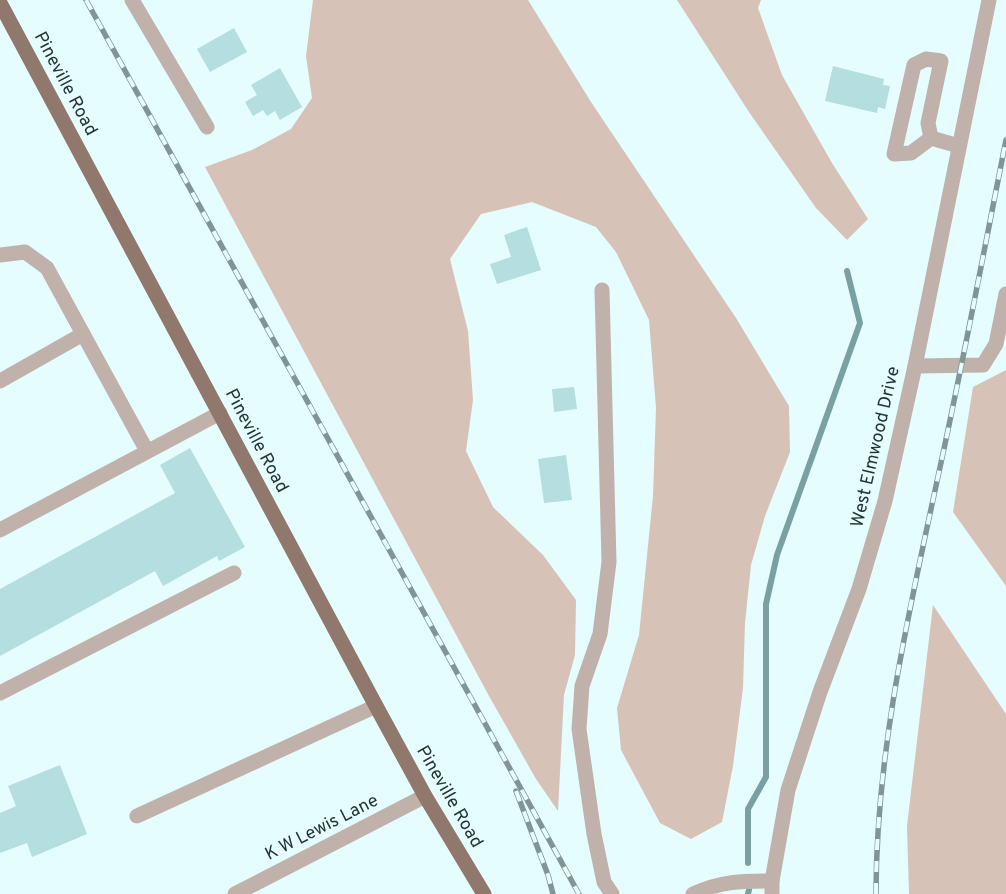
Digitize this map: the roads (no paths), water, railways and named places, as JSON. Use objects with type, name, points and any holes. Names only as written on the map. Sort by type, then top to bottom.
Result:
[{"type":"main road","name":"Pineville Road","points":[[0,4],[376,706],[425,796],[484,894]]},
{"type":"street","points":[[132,0],[208,127]]},
{"type":"street","name":"West Elmwood Drive","points":[[772,888],[788,790],[820,692],[859,589],[885,501],[915,366],[989,0]]},
{"type":"street","points":[[926,59],[941,61],[928,123],[931,138],[911,153],[894,154],[914,65],[926,59]]},
{"type":"street","points":[[931,138],[959,146]]},
{"type":"street","points":[[0,255],[25,252],[47,268],[147,451]]},
{"type":"street","points":[[602,290],[609,562],[600,634],[582,686],[579,729],[594,834],[604,882],[612,894]]},
{"type":"street","points":[[915,366],[984,365],[996,344],[1006,294]]},
{"type":"street","points":[[0,381],[83,334]]},
{"type":"street","points":[[0,530],[220,413]]},
{"type":"street","points":[[0,693],[234,573]]},
{"type":"street","points":[[137,816],[376,706]]},
{"type":"street","name":"K W Lewis Lane","points":[[235,894],[425,796]]},
{"type":"street","points":[[693,894],[709,887],[733,881],[772,888]]},
{"type":"waterway","points":[[748,863],[748,809],[766,777],[766,604],[777,555],[860,323],[847,271]]},
{"type":"waterway","points":[[748,894],[749,890]]},
{"type":"railway","points":[[86,0],[579,894]]},
{"type":"railway","points":[[876,894],[877,841],[882,787],[896,682],[1006,140]]},
{"type":"railway","points":[[516,791],[548,875],[553,894]]}]
